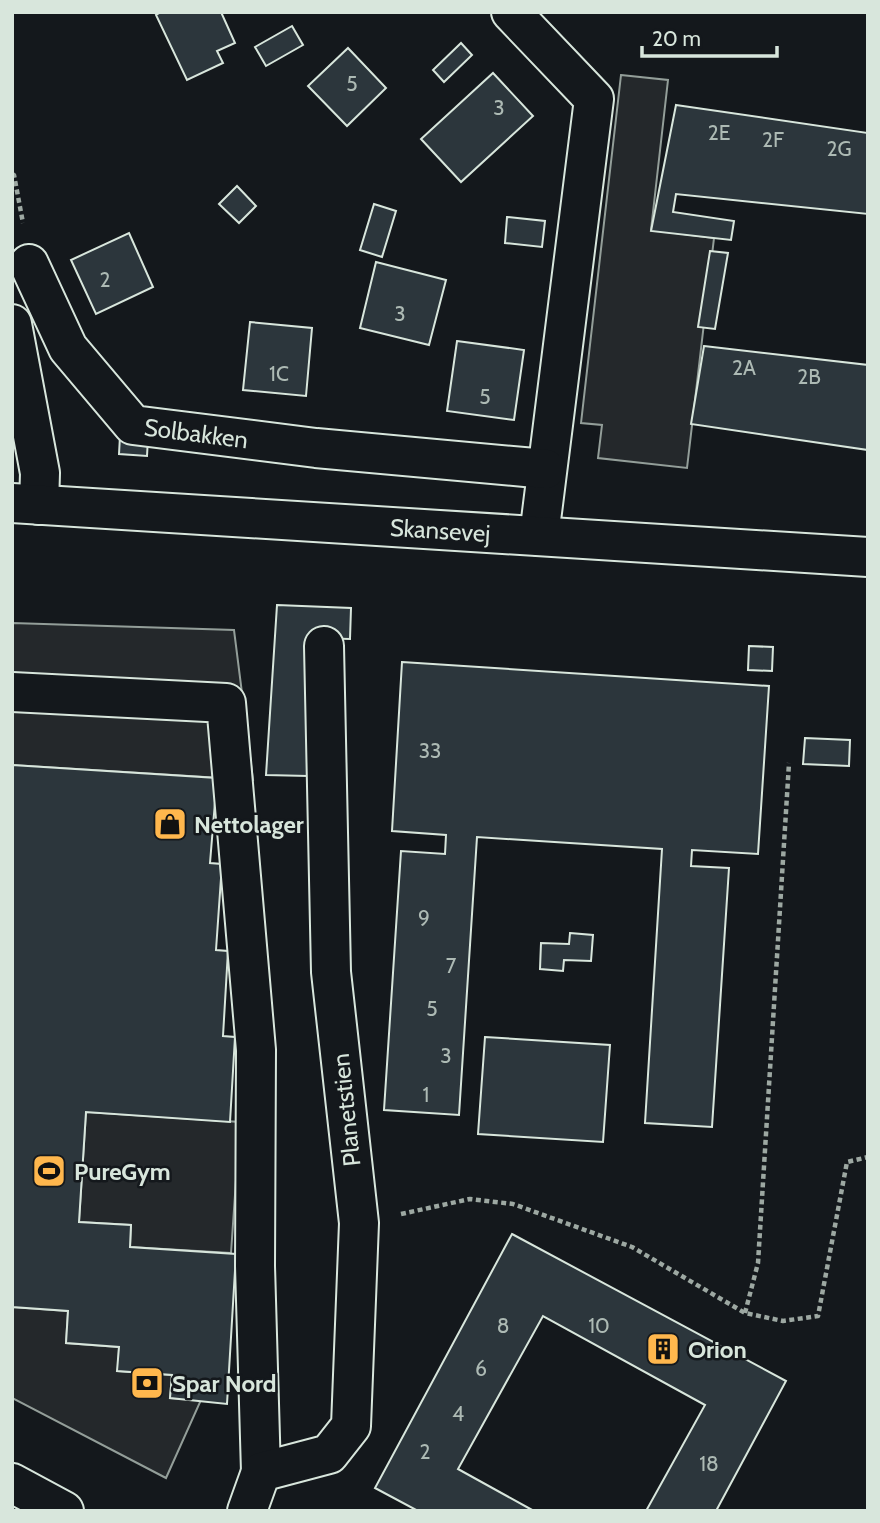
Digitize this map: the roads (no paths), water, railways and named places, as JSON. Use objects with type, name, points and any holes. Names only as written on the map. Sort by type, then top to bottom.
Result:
[{"type":"street","points":[[511,12],[594,99],[545,469],[539,536]]},
{"type":"street","name":"Solbakken","points":[[29,264],[68,348],[133,425],[316,448],[545,469]]},
{"type":"street","points":[[12,324],[40,473],[26,504]]},
{"type":"street","name":"Skansevej","points":[[26,504],[868,557]]},
{"type":"street","name":"Planetstien","points":[[261,1472],[329,1454],[351,1426],[359,1223],[331,972],[324,646]]},
{"type":"street","points":[[12,692],[226,703],[256,1050],[255,1266],[261,1472],[247,1511]]},
{"type":"place","name":"Nettolager","points":[[170,824]]},
{"type":"place","name":"PureGym","points":[[49,1171]]},
{"type":"place","name":"Orion","points":[[663,1349]]},
{"type":"place","name":"Spar Nord","points":[[147,1383]]}]
